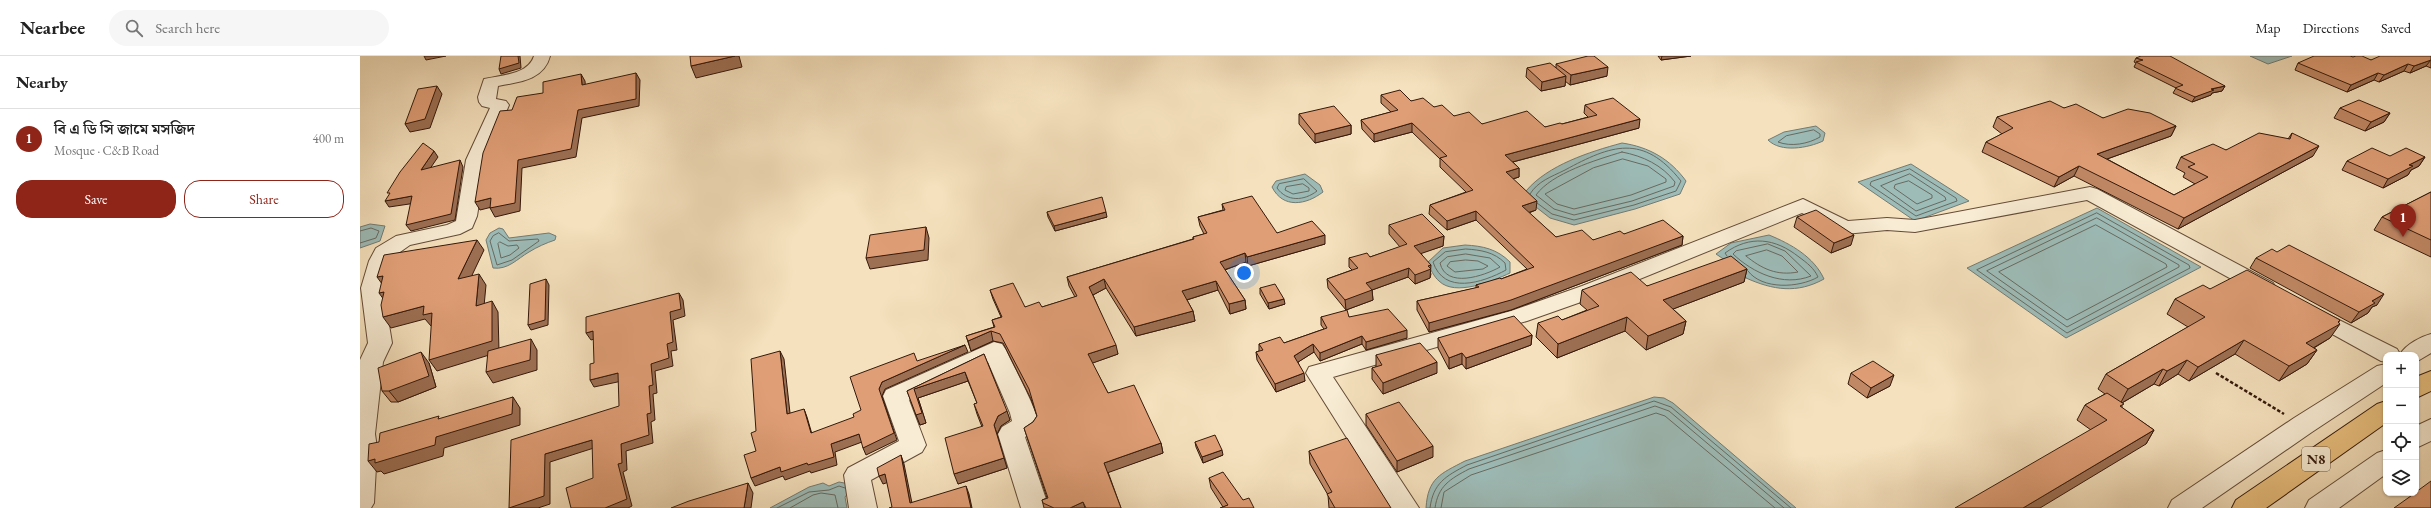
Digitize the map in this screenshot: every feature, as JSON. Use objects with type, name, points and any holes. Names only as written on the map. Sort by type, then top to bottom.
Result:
[{"type":"highway","points":[[2418,388],[2431,379]]},
{"type":"highway","name":"N8","points":[[2246,508],[2383,412]]},
{"type":"street","points":[[360,503],[364,448],[362,434],[371,362],[380,343],[372,288],[380,261],[384,253],[403,240],[442,233],[464,224],[469,212],[469,197],[477,159],[500,105],[488,102],[487,97],[490,83],[526,74],[537,68],[541,63],[542,56]]},
{"type":"street","points":[[1405,508],[1318,373],[1519,316],[1590,291],[1803,205],[1845,228],[1887,224],[1915,226],[2090,193],[2383,352]]},
{"type":"street","points":[[2416,352],[2431,342]]},
{"type":"street","points":[[863,508],[857,474],[913,445],[895,396],[994,350],[1022,413],[1025,425],[1011,434],[1035,508]]},
{"type":"street","points":[[2182,508],[2303,425],[2383,374]]},
{"type":"street","points":[[2419,437],[2431,428]]},
{"type":"street","points":[[2319,508],[2383,462]]},
{"type":"path","points":[[2216,373],[2303,425]]},
{"type":"water","points":[[2250,56],[2292,56],[2268,64]]},
{"type":"water","points":[[1816,126],[1825,133],[1823,141],[1817,144],[1787,148],[1780,147],[1768,140],[1784,132]]},
{"type":"water","points":[[1622,143],[1650,151],[1666,160],[1673,166],[1686,181],[1680,194],[1635,209],[1574,225],[1550,218],[1527,200],[1526,191],[1535,182],[1557,167],[1583,155]]},
{"type":"water","points":[[1911,164],[1969,201],[1915,221],[1858,182]]},
{"type":"water","points":[[1305,174],[1320,185],[1323,192],[1309,200],[1295,203],[1288,202],[1282,199],[1272,187],[1276,181]]},
{"type":"water","points":[[2097,208],[2201,267],[2066,338],[1967,268]]},
{"type":"water","points":[[370,224],[385,226],[380,241],[360,248],[360,227]]},
{"type":"water","points":[[499,228],[503,229],[509,238],[549,233],[556,236],[555,240],[535,248],[508,266],[493,268],[486,240],[490,233]]},
{"type":"water","points":[[1769,235],[1801,252],[1820,271],[1824,279],[1804,287],[1785,289],[1775,288],[1746,278],[1744,273],[1716,254],[1731,243]]},
{"type":"water","points":[[1465,245],[1484,247],[1500,254],[1510,262],[1510,273],[1474,286],[1454,288],[1446,286],[1437,279],[1427,263],[1443,248]]},
{"type":"water","points":[[1654,397],[1664,398],[1673,403],[1796,508],[1426,508],[1429,490],[1437,478],[1465,461]]},
{"type":"water","points":[[839,482],[855,485],[845,497],[847,508],[770,508],[809,487],[823,483],[829,486]]},
{"type":"building","points":[[501,56],[518,56],[519,63],[499,69]]},
{"type":"building","points":[[690,56],[735,56],[691,66]]},
{"type":"building","points":[[1588,56],[1594,56],[1608,67],[1571,75],[1556,64]]},
{"type":"building","points":[[2141,56],[2170,56],[2225,86],[2211,89],[2214,90],[2195,97],[2175,88],[2183,85],[2136,62],[2143,60],[2136,58]]},
{"type":"building","points":[[2314,56],[2362,56],[2371,60],[2380,56],[2431,56],[2431,60],[2414,66],[2408,64],[2384,75],[2378,73],[2351,85],[2298,63]]},
{"type":"building","points":[[1550,63],[1566,76],[1542,82],[1527,68]]},
{"type":"building","points":[[636,73],[636,99],[578,110],[571,149],[518,160],[515,203],[490,208],[491,198],[475,202],[483,153],[500,111],[512,110],[517,97],[543,93],[543,82],[581,74],[582,85]]},
{"type":"building","points":[[437,86],[425,119],[405,124],[418,89]]},
{"type":"building","points":[[1400,90],[1411,101],[1423,98],[1434,107],[1442,105],[1454,116],[1469,112],[1482,124],[1527,111],[1545,127],[1597,115],[1585,105],[1613,98],[1640,119],[1505,155],[1519,168],[1506,172],[1537,201],[1522,206],[1556,237],[1582,230],[1593,240],[1620,231],[1624,234],[1663,220],[1683,236],[1511,300],[1429,323],[1417,301],[1479,287],[1476,285],[1500,278],[1501,279],[1534,267],[1476,211],[1447,221],[1430,205],[1473,190],[1440,158],[1447,156],[1412,123],[1374,134],[1361,120],[1398,110],[1381,95]]},
{"type":"building","points":[[2359,100],[2390,113],[2371,122],[2340,108]]},
{"type":"building","points":[[2050,101],[2064,108],[2076,104],[2103,118],[2128,109],[2150,113],[2176,126],[2097,154],[2174,195],[2208,177],[2188,167],[2195,164],[2181,157],[2213,144],[2226,150],[2259,133],[2290,139],[2292,133],[2319,146],[2184,218],[2079,166],[2059,177],[1986,142],[2013,128],[1997,117]]},
{"type":"building","points":[[1334,106],[1351,125],[1315,134],[1299,114]]},
{"type":"building","points":[[423,143],[434,151],[421,170],[460,160],[451,214],[406,225],[412,196],[385,201],[390,193],[387,193],[400,172]]},
{"type":"building","points":[[2372,148],[2390,156],[2406,148],[2425,157],[2409,165],[2413,166],[2388,179],[2347,161]]},
{"type":"building","points":[[2431,192],[2431,240],[2382,217]]},
{"type":"building","points":[[1252,196],[1277,233],[1312,221],[1325,235],[1247,257],[1245,253],[1220,262],[1245,300],[1229,304],[1216,281],[1182,291],[1193,311],[1134,327],[1104,279],[1089,287],[1116,345],[1088,354],[1108,393],[1134,385],[1161,443],[1104,463],[1121,508],[1086,508],[1083,502],[1070,508],[1054,508],[1043,503],[1042,500],[1048,498],[1024,428],[1033,422],[1037,416],[1029,389],[1000,334],[991,331],[968,341],[966,336],[995,327],[992,320],[1002,317],[990,290],[1013,283],[1025,307],[1039,302],[1042,307],[1077,296],[1067,277],[1194,239],[1193,237],[1207,233],[1198,217],[1225,210],[1222,204]]},
{"type":"building","points":[[1102,197],[1106,212],[1054,226],[1047,212]]},
{"type":"building","points":[[1816,210],[1854,235],[1834,243],[1797,217]]},
{"type":"building","points":[[1422,214],[1444,236],[1414,246],[1431,265],[1428,266],[1431,269],[1415,275],[1409,268],[1366,283],[1372,290],[1345,300],[1327,279],[1358,268],[1349,258],[1367,253],[1370,257],[1407,244],[1389,225]]},
{"type":"building","points":[[926,227],[924,250],[866,258],[870,235]]},
{"type":"building","points":[[477,240],[458,279],[479,274],[476,306],[492,301],[492,341],[429,360],[432,313],[423,315],[424,306],[383,317],[381,305],[384,292],[379,293],[383,276],[377,277],[384,255]]},
{"type":"building","points":[[2289,245],[2384,294],[2372,301],[2375,303],[2359,312],[2256,258],[2272,249],[2277,252]]},
{"type":"building","points":[[1731,256],[1747,269],[1663,300],[1686,321],[1648,336],[1627,317],[1558,344],[1538,323],[1558,316],[1562,320],[1599,306],[1582,290],[1631,272],[1647,286]]},
{"type":"building","points":[[2247,270],[2340,320],[2338,322],[2340,324],[2306,343],[2317,350],[2289,366],[2244,340],[2198,367],[2187,360],[2167,371],[2163,369],[2128,389],[2106,374],[2205,317],[2175,299],[2203,285],[2210,289]]},
{"type":"building","points":[[546,279],[545,320],[528,325],[530,284]]},
{"type":"building","points":[[1275,284],[1284,299],[1268,303],[1260,288]]},
{"type":"building","points":[[679,293],[681,309],[670,312],[673,342],[667,344],[669,358],[651,364],[653,385],[649,386],[651,413],[647,414],[649,435],[621,444],[622,463],[618,464],[627,499],[605,508],[571,508],[566,488],[593,478],[592,440],[545,454],[544,496],[509,508],[511,440],[619,406],[618,373],[590,380],[590,364],[594,363],[593,331],[586,333],[586,317]]},
{"type":"building","points":[[1388,309],[1407,330],[1366,342],[1362,336],[1320,353],[1313,344],[1294,356],[1304,373],[1275,384],[1256,352],[1263,350],[1259,344],[1280,337],[1284,343],[1327,328],[1321,317],[1347,310],[1349,317]]},
{"type":"building","points":[[1514,316],[1532,335],[1466,358],[1462,353],[1449,358],[1438,338]]},
{"type":"building","points":[[531,339],[530,360],[486,372],[488,351]]},
{"type":"building","points":[[1420,343],[1437,362],[1383,383],[1372,368],[1382,365],[1376,355]]},
{"type":"building","points":[[965,345],[882,382],[879,389],[894,433],[863,448],[859,434],[831,444],[834,457],[808,465],[807,463],[781,472],[780,467],[751,478],[744,455],[756,451],[751,433],[756,431],[751,359],[780,351],[787,414],[804,409],[811,433],[854,417],[853,414],[861,410],[850,377],[914,353],[917,361]]},
{"type":"building","points":[[421,352],[429,376],[389,391],[382,391],[378,368]]},
{"type":"building","points":[[984,354],[1007,411],[998,416],[994,425],[1004,458],[954,474],[945,438],[983,426],[974,404],[977,403],[965,372],[914,389],[922,413],[916,415],[907,391]]},
{"type":"building","points":[[1873,361],[1894,375],[1871,388],[1851,373]]},
{"type":"building","points":[[2107,393],[2124,404],[2120,406],[2154,430],[2023,508],[1955,508],[2107,420],[2085,405]]},
{"type":"building","points":[[513,397],[512,414],[436,437],[435,445],[375,463],[375,459],[368,461],[369,444],[379,442],[380,433],[439,416],[438,419]]},
{"type":"building","points":[[1399,402],[1433,446],[1397,461],[1366,414]]},
{"type":"building","points":[[1215,435],[1222,450],[1202,457],[1195,442]]},
{"type":"building","points":[[1347,438],[1391,508],[1335,508],[1327,494],[1332,492],[1309,451]]},
{"type":"building","points":[[901,455],[910,503],[966,486],[971,508],[889,508],[892,507],[885,474],[879,476],[877,468]]},
{"type":"building","points":[[1223,472],[1243,500],[1249,498],[1254,508],[1220,508],[1228,505],[1209,478]]},
{"type":"building","points":[[2431,481],[2431,508],[2394,508],[2411,496],[2419,496],[2419,490]]},
{"type":"building","points":[[748,483],[744,508],[671,508],[689,501]]},
{"type":"place","name":"বি এ ডি সি জামে মসজিদ","points":[[2403,237]]}]
